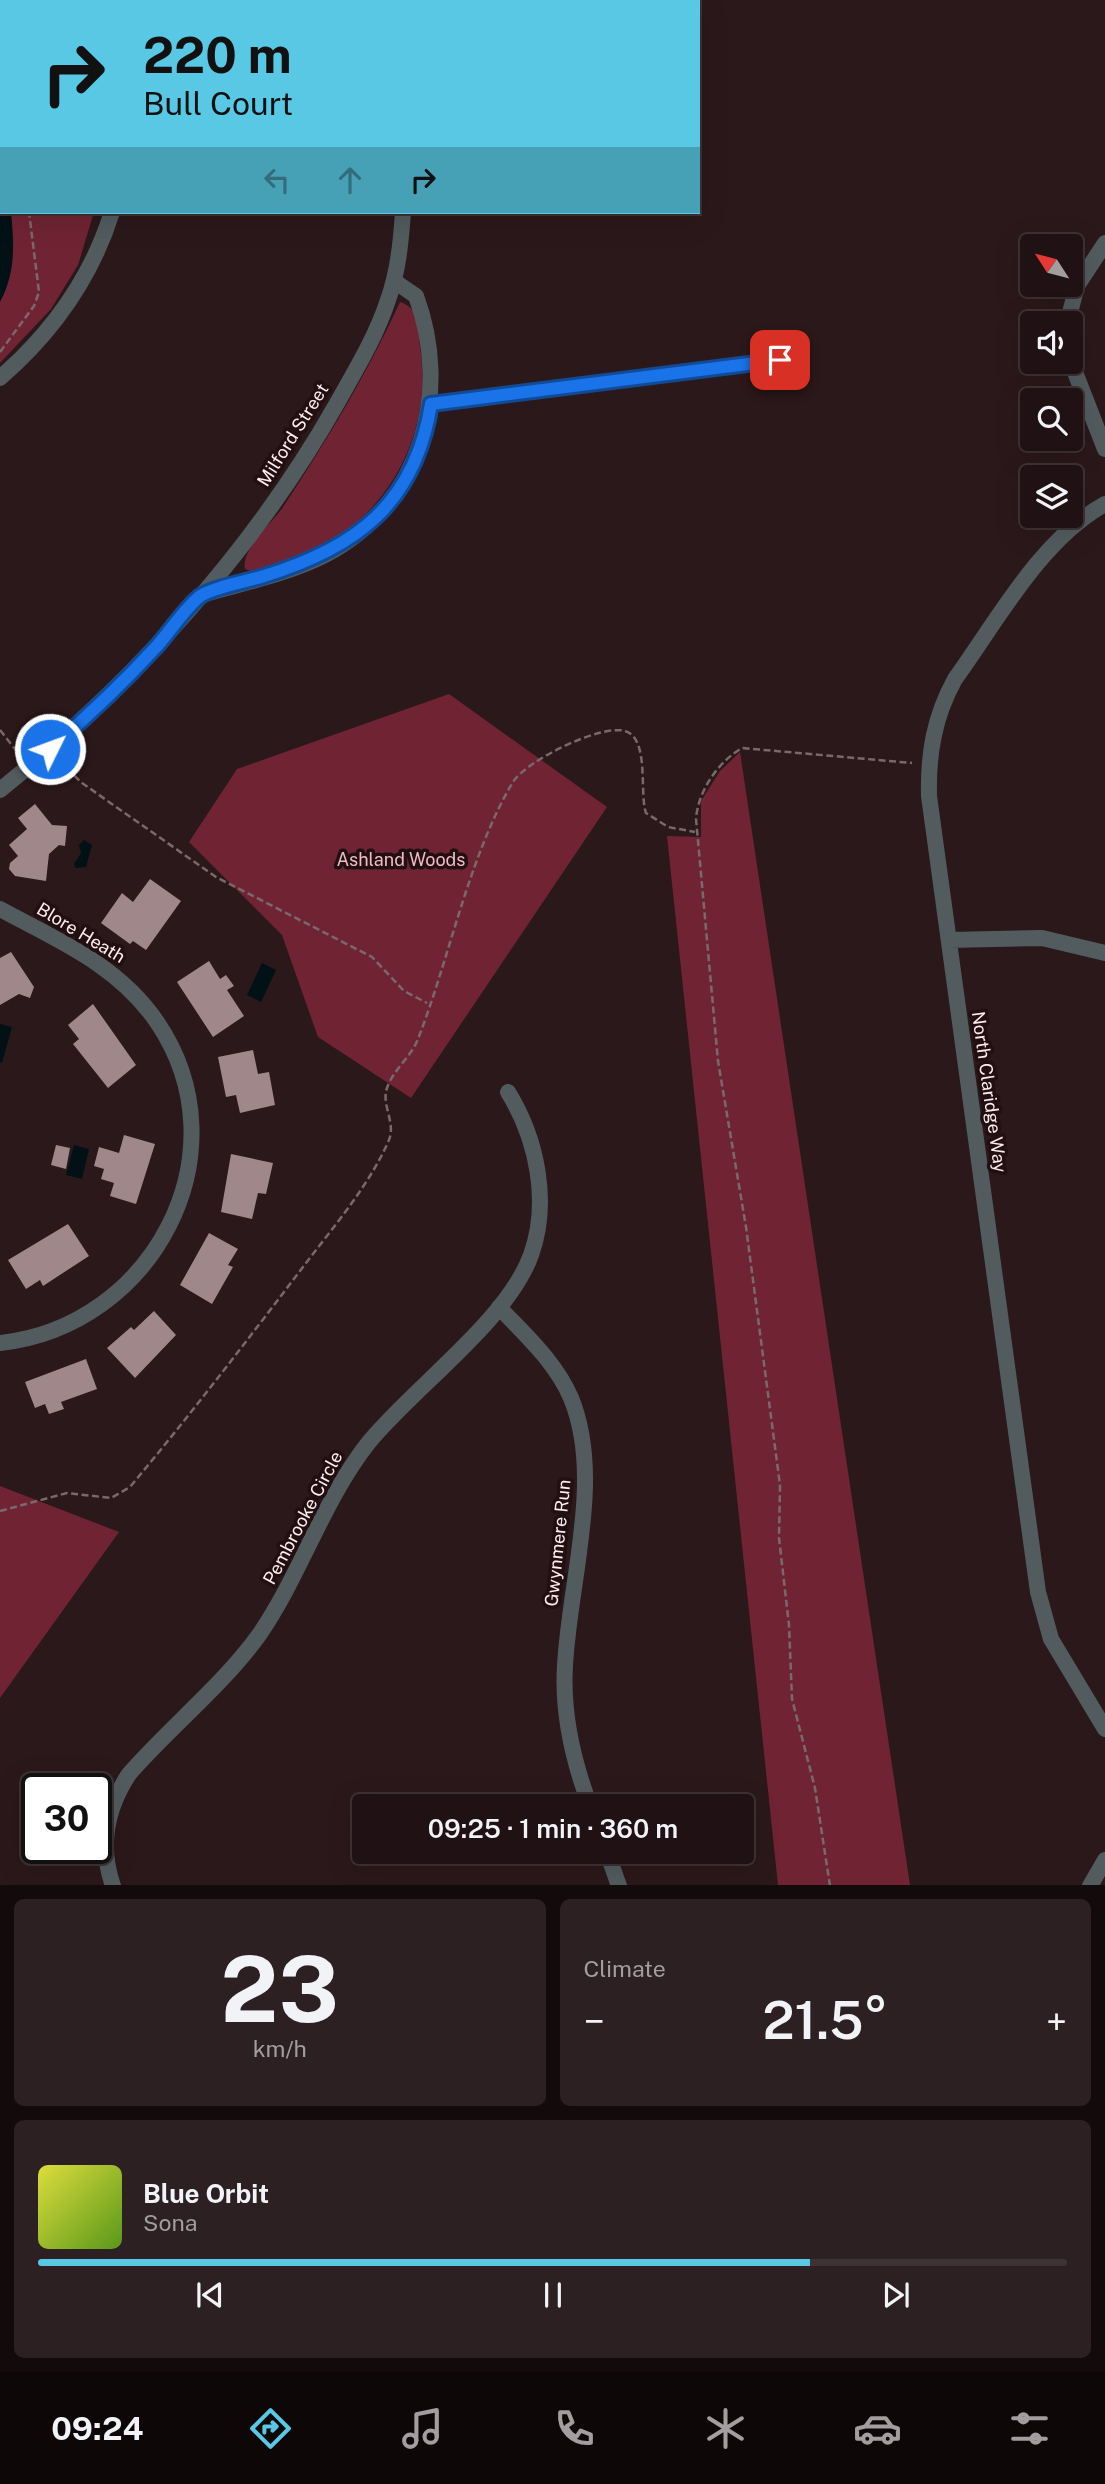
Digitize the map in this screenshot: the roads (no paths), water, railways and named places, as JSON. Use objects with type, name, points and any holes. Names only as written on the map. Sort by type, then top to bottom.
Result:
[{"type":"street","points":[[0,379],[29,353],[65,310],[93,261],[111,214]]},
{"type":"street","name":"Milford Street","points":[[0,790],[94,709],[156,647],[258,524],[319,433],[373,336],[394,281],[403,214]]},
{"type":"street","points":[[1070,311],[1077,286],[1105,243]]},
{"type":"street","points":[[201,595],[320,557],[367,527],[388,503],[411,468],[421,446],[431,404],[429,359],[422,314],[413,292],[394,281]]},
{"type":"street","points":[[431,404],[780,360]]},
{"type":"street","points":[[1076,374],[1105,449]]},
{"type":"street","name":"North Claridge Way","points":[[1105,504],[1075,524],[1048,551],[955,680],[939,715],[930,753],[929,796],[1038,1592],[1051,1639],[1105,1729]]},
{"type":"street","name":"Blore Heath","points":[[0,909],[90,957],[134,992],[156,1021],[174,1052],[186,1090],[191,1130],[188,1172],[181,1199],[165,1234],[136,1275],[103,1306],[77,1321],[41,1335],[0,1343]]},
{"type":"street","points":[[949,940],[1042,938],[1105,953]]},
{"type":"street","name":"Pembrooke Circle","points":[[114,1885],[106,1861],[106,1830],[115,1798],[128,1774],[258,1636],[359,1454],[499,1307],[523,1272],[537,1235],[540,1211],[529,1130],[508,1092]]},
{"type":"street","name":"Gwynmere Run","points":[[499,1307],[540,1350],[560,1377],[570,1397],[582,1435],[585,1486],[565,1688],[571,1746],[586,1794]]},
{"type":"street","points":[[1090,1885],[1105,1860]]},
{"type":"street","points":[[611,1864],[619,1885]]},
{"type":"park label","name":"Ashland Woods","points":[[401,860]]}]
